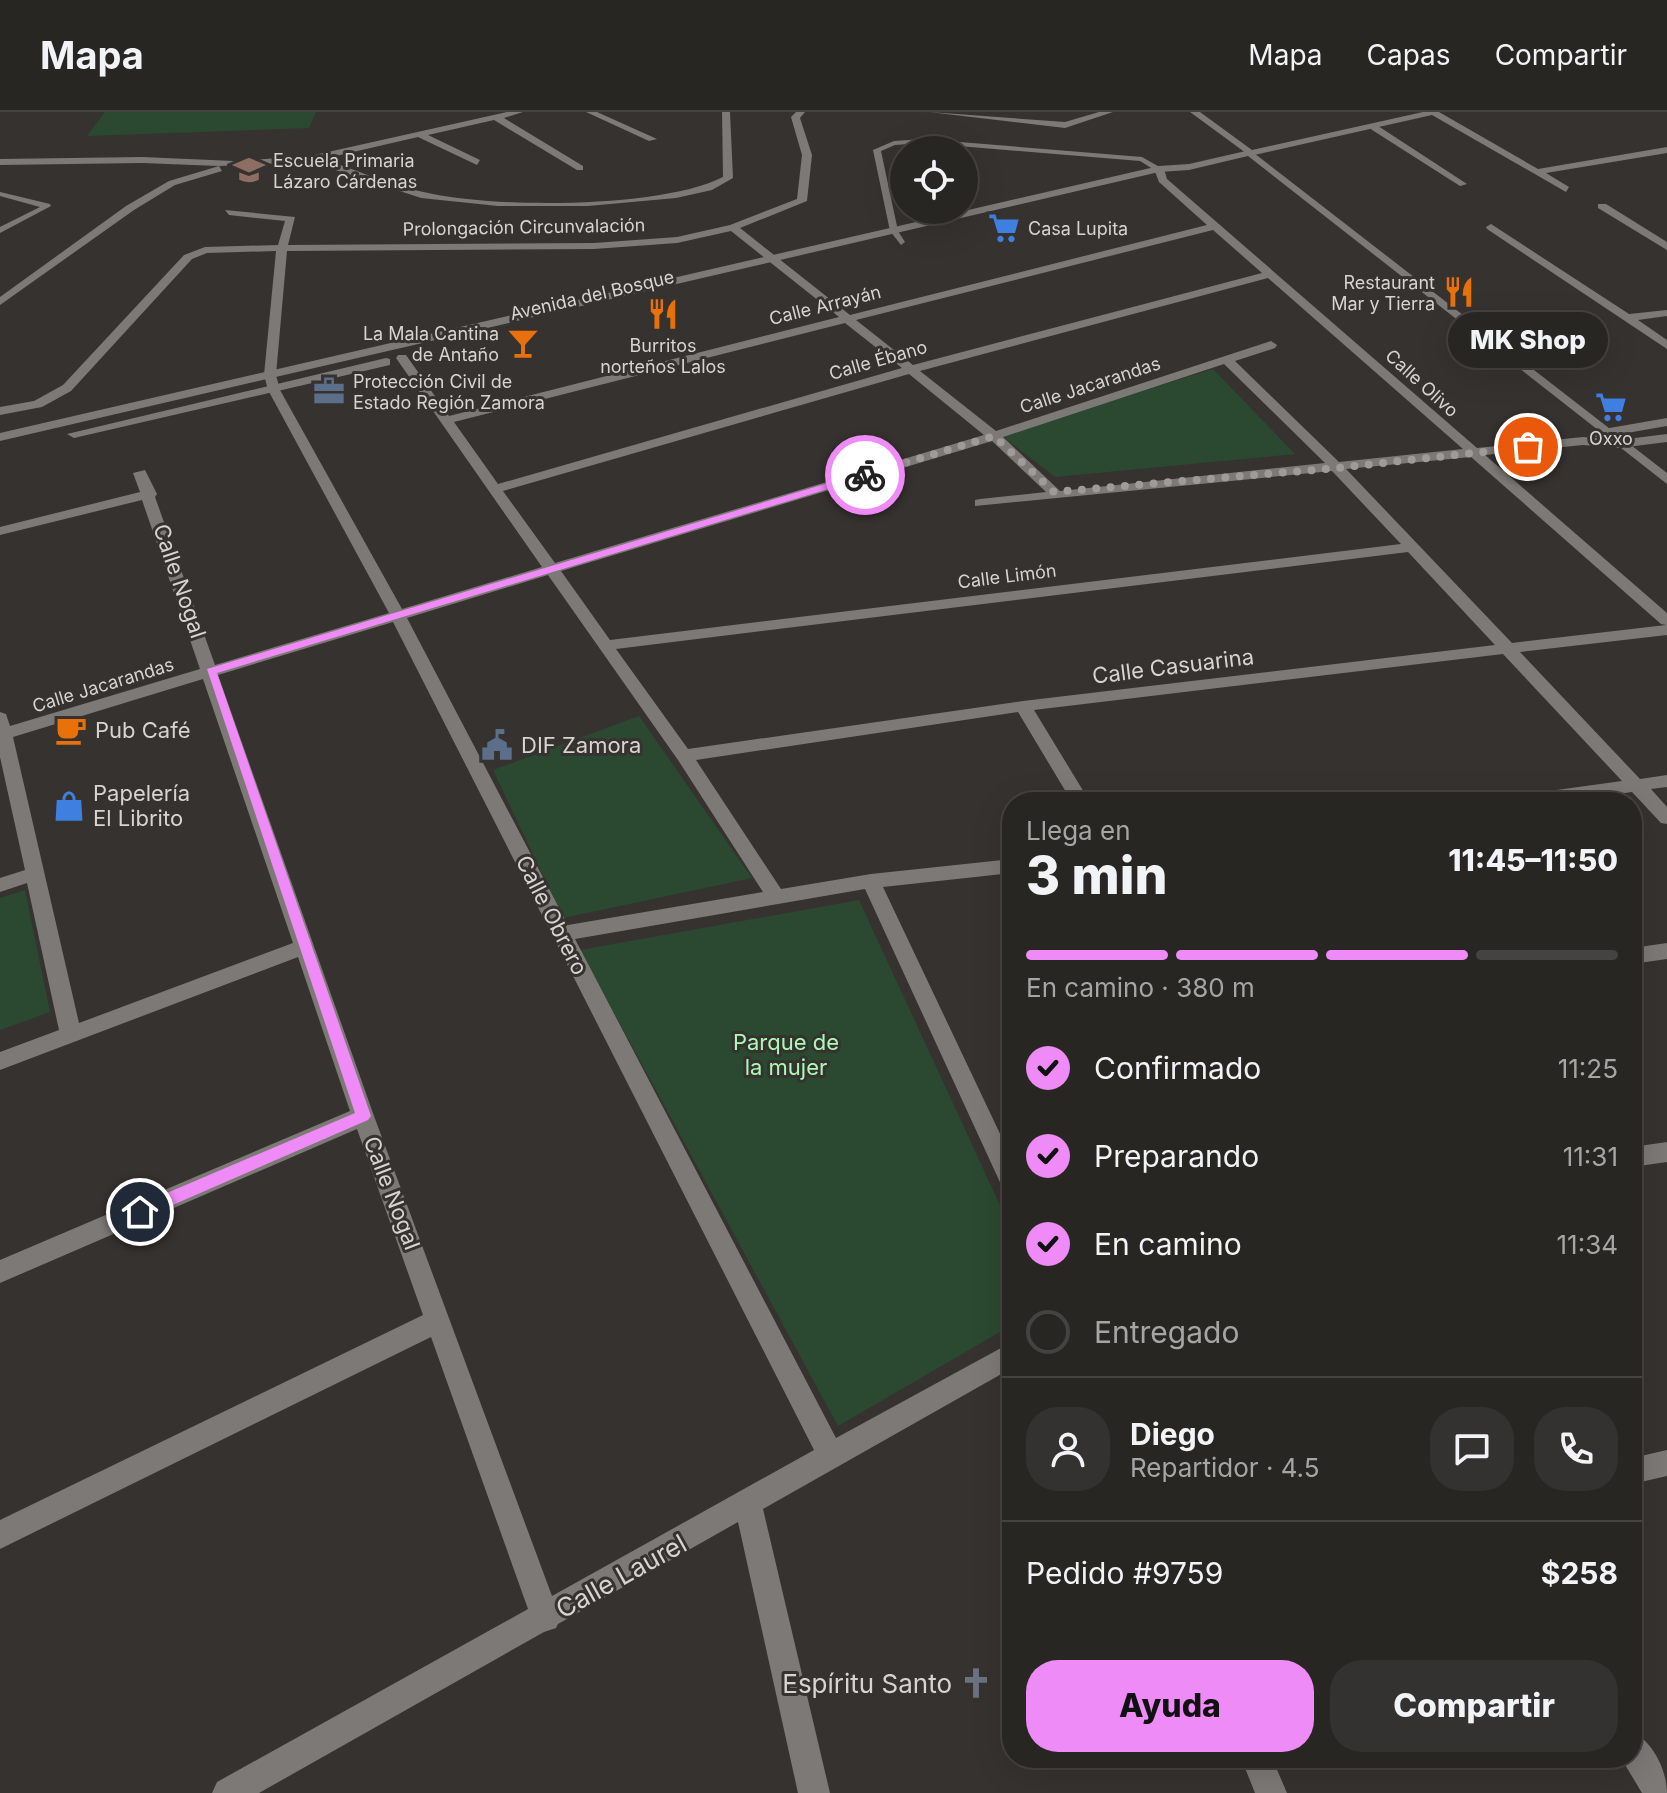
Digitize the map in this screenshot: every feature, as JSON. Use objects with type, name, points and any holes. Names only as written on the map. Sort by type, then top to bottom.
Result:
[{"type":"street","points":[[0,162],[142,160],[234,164],[310,159],[519,112]]},
{"type":"street","points":[[590,112],[652,139]]},
{"type":"street","points":[[310,159],[435,198],[491,204],[664,198],[720,184],[728,178],[726,112]]},
{"type":"street","name":"Prolongación Circunvalación","points":[[0,411],[38,404],[67,388],[194,253],[282,248],[594,246],[677,240],[733,227],[802,201],[807,155],[795,117],[801,112]]},
{"type":"street","points":[[933,112],[1065,125],[1109,112]]},
{"type":"street","points":[[1194,112],[1667,480]]},
{"type":"street","points":[[1434,112],[1566,189]]},
{"type":"street","name":"Avenida del Bosque","points":[[0,450],[774,259],[898,236],[1160,175],[1182,175],[1189,167],[1434,112]]},
{"type":"street","points":[[497,118],[580,168]]},
{"type":"street","points":[[420,135],[477,162]]},
{"type":"street","points":[[1536,172],[1667,150]]},
{"type":"street","points":[[0,302],[130,208],[172,183],[234,164]]},
{"type":"street","name":"Calle Olivo","points":[[1160,175],[1214,226],[1667,621]]},
{"type":"street","points":[[1602,206],[1667,247]]},
{"type":"street","points":[[229,212],[291,219],[282,248],[272,382]]},
{"type":"street","name":"Calle Arrayán","points":[[444,421],[1214,226]]},
{"type":"street","points":[[733,227],[994,436],[1054,492]]},
{"type":"street","points":[[1491,227],[1667,345]]},
{"type":"street","name":"Avenida del Bosque","points":[[0,437],[402,358],[784,269],[898,236]]},
{"type":"street","name":"Calle Ébano","points":[[496,489],[909,370],[1272,274]]},
{"type":"street","points":[[1627,318],[1667,313]]},
{"type":"street","name":"Calle Jacarandas","points":[[1,729],[398,616],[994,436],[1271,345]]},
{"type":"street","points":[[402,358],[684,756],[776,897]]},
{"type":"street","points":[[1226,359],[1413,547],[1667,818]]},
{"type":"street","name":"Calle Obrero","points":[[272,382],[398,616],[832,1457]]},
{"type":"street","points":[[1583,441],[1604,432],[1667,422]]},
{"type":"street","points":[[980,503],[1054,492],[1337,468],[1583,441],[1619,444],[1667,438]]},
{"type":"street","name":"Calle Nogal","points":[[140,473],[150,494],[363,1116],[440,1320],[546,1618]]},
{"type":"street","points":[[0,531],[150,494]]},
{"type":"street","name":"Calle Limón","points":[[606,645],[1413,547]]},
{"type":"street","name":"Calle Casuarina","points":[[684,756],[1023,706],[1667,630]]},
{"type":"street","points":[[1023,706],[1075,792]]},
{"type":"street","points":[[1,729],[71,1035]]},
{"type":"street","points":[[1587,792],[1667,781]]},
{"type":"street","points":[[561,934],[871,881],[1002,867]]},
{"type":"street","points":[[0,885],[34,874]]},
{"type":"street","points":[[871,881],[1002,1163]]},
{"type":"street","points":[[0,1061],[306,946]]},
{"type":"street","points":[[1642,955],[1667,951]]},
{"type":"street","points":[[0,1272],[363,1116]]},
{"type":"street","points":[[1642,1156],[1667,1152]]},
{"type":"street","points":[[0,1535],[440,1320]]},
{"type":"street","name":"Calle Laurel","points":[[228,1793],[748,1505],[1002,1360]]},
{"type":"street","points":[[1642,1469],[1667,1463]]},
{"type":"street","points":[[748,1505],[814,1793]]},
{"type":"street","points":[[1642,1763],[1660,1793]]},
{"type":"street","points":[[1260,1768],[1271,1793]]},
{"type":"lane","points":[[1372,126],[1463,184]]},
{"type":"lane","points":[[898,236],[877,150],[894,143],[923,141],[1142,159],[1160,175]]},
{"type":"lane","points":[[0,194],[47,206],[0,230]]},
{"type":"green space","points":[[105,112],[316,112],[309,128],[87,136]]},
{"type":"green space","points":[[1213,369],[1295,454],[1055,477],[1001,435]]},
{"type":"green space","points":[[639,716],[752,878],[563,918],[493,770]]},
{"type":"green space","points":[[25,890],[50,1012],[0,1030],[0,898]]},
{"type":"green space","name":"Parque de la mujer","points":[[859,900],[1002,1209],[1002,1331],[838,1426],[580,950]]},
{"type":"way so far","points":[[865,475],[994,436],[1054,492],[1337,468],[1528,447]]},
{"type":"place","name":"Escuela Primaria Lázaro Cárdenas","points":[[249,170]]},
{"type":"place","name":"Casa Lupita","points":[[1004,228]]},
{"type":"place","name":"Restaurant Mar y Tierra","points":[[1459,292]]},
{"type":"place","name":"Burritos norteños Lalos","points":[[663,314]]},
{"type":"place","name":"La Mala Cantina de Antaño","points":[[523,343]]},
{"type":"place","name":"Protección Civil de Estado Región Zamora","points":[[329,391]]},
{"type":"place","name":"Oxxo","points":[[1611,407]]},
{"type":"place","name":"MK Shop","points":[[1528,447]]},
{"type":"place","name":"Pub Café","points":[[71,730]]},
{"type":"place","name":"DIF Zamora","points":[[497,745]]},
{"type":"place","name":"Papelería El Librito","points":[[69,806]]},
{"type":"place","name":"Espíritu Santo","points":[[976,1683]]},
{"type":"route","points":[[140,1212],[363,1116],[211,671],[865,475]]}]
